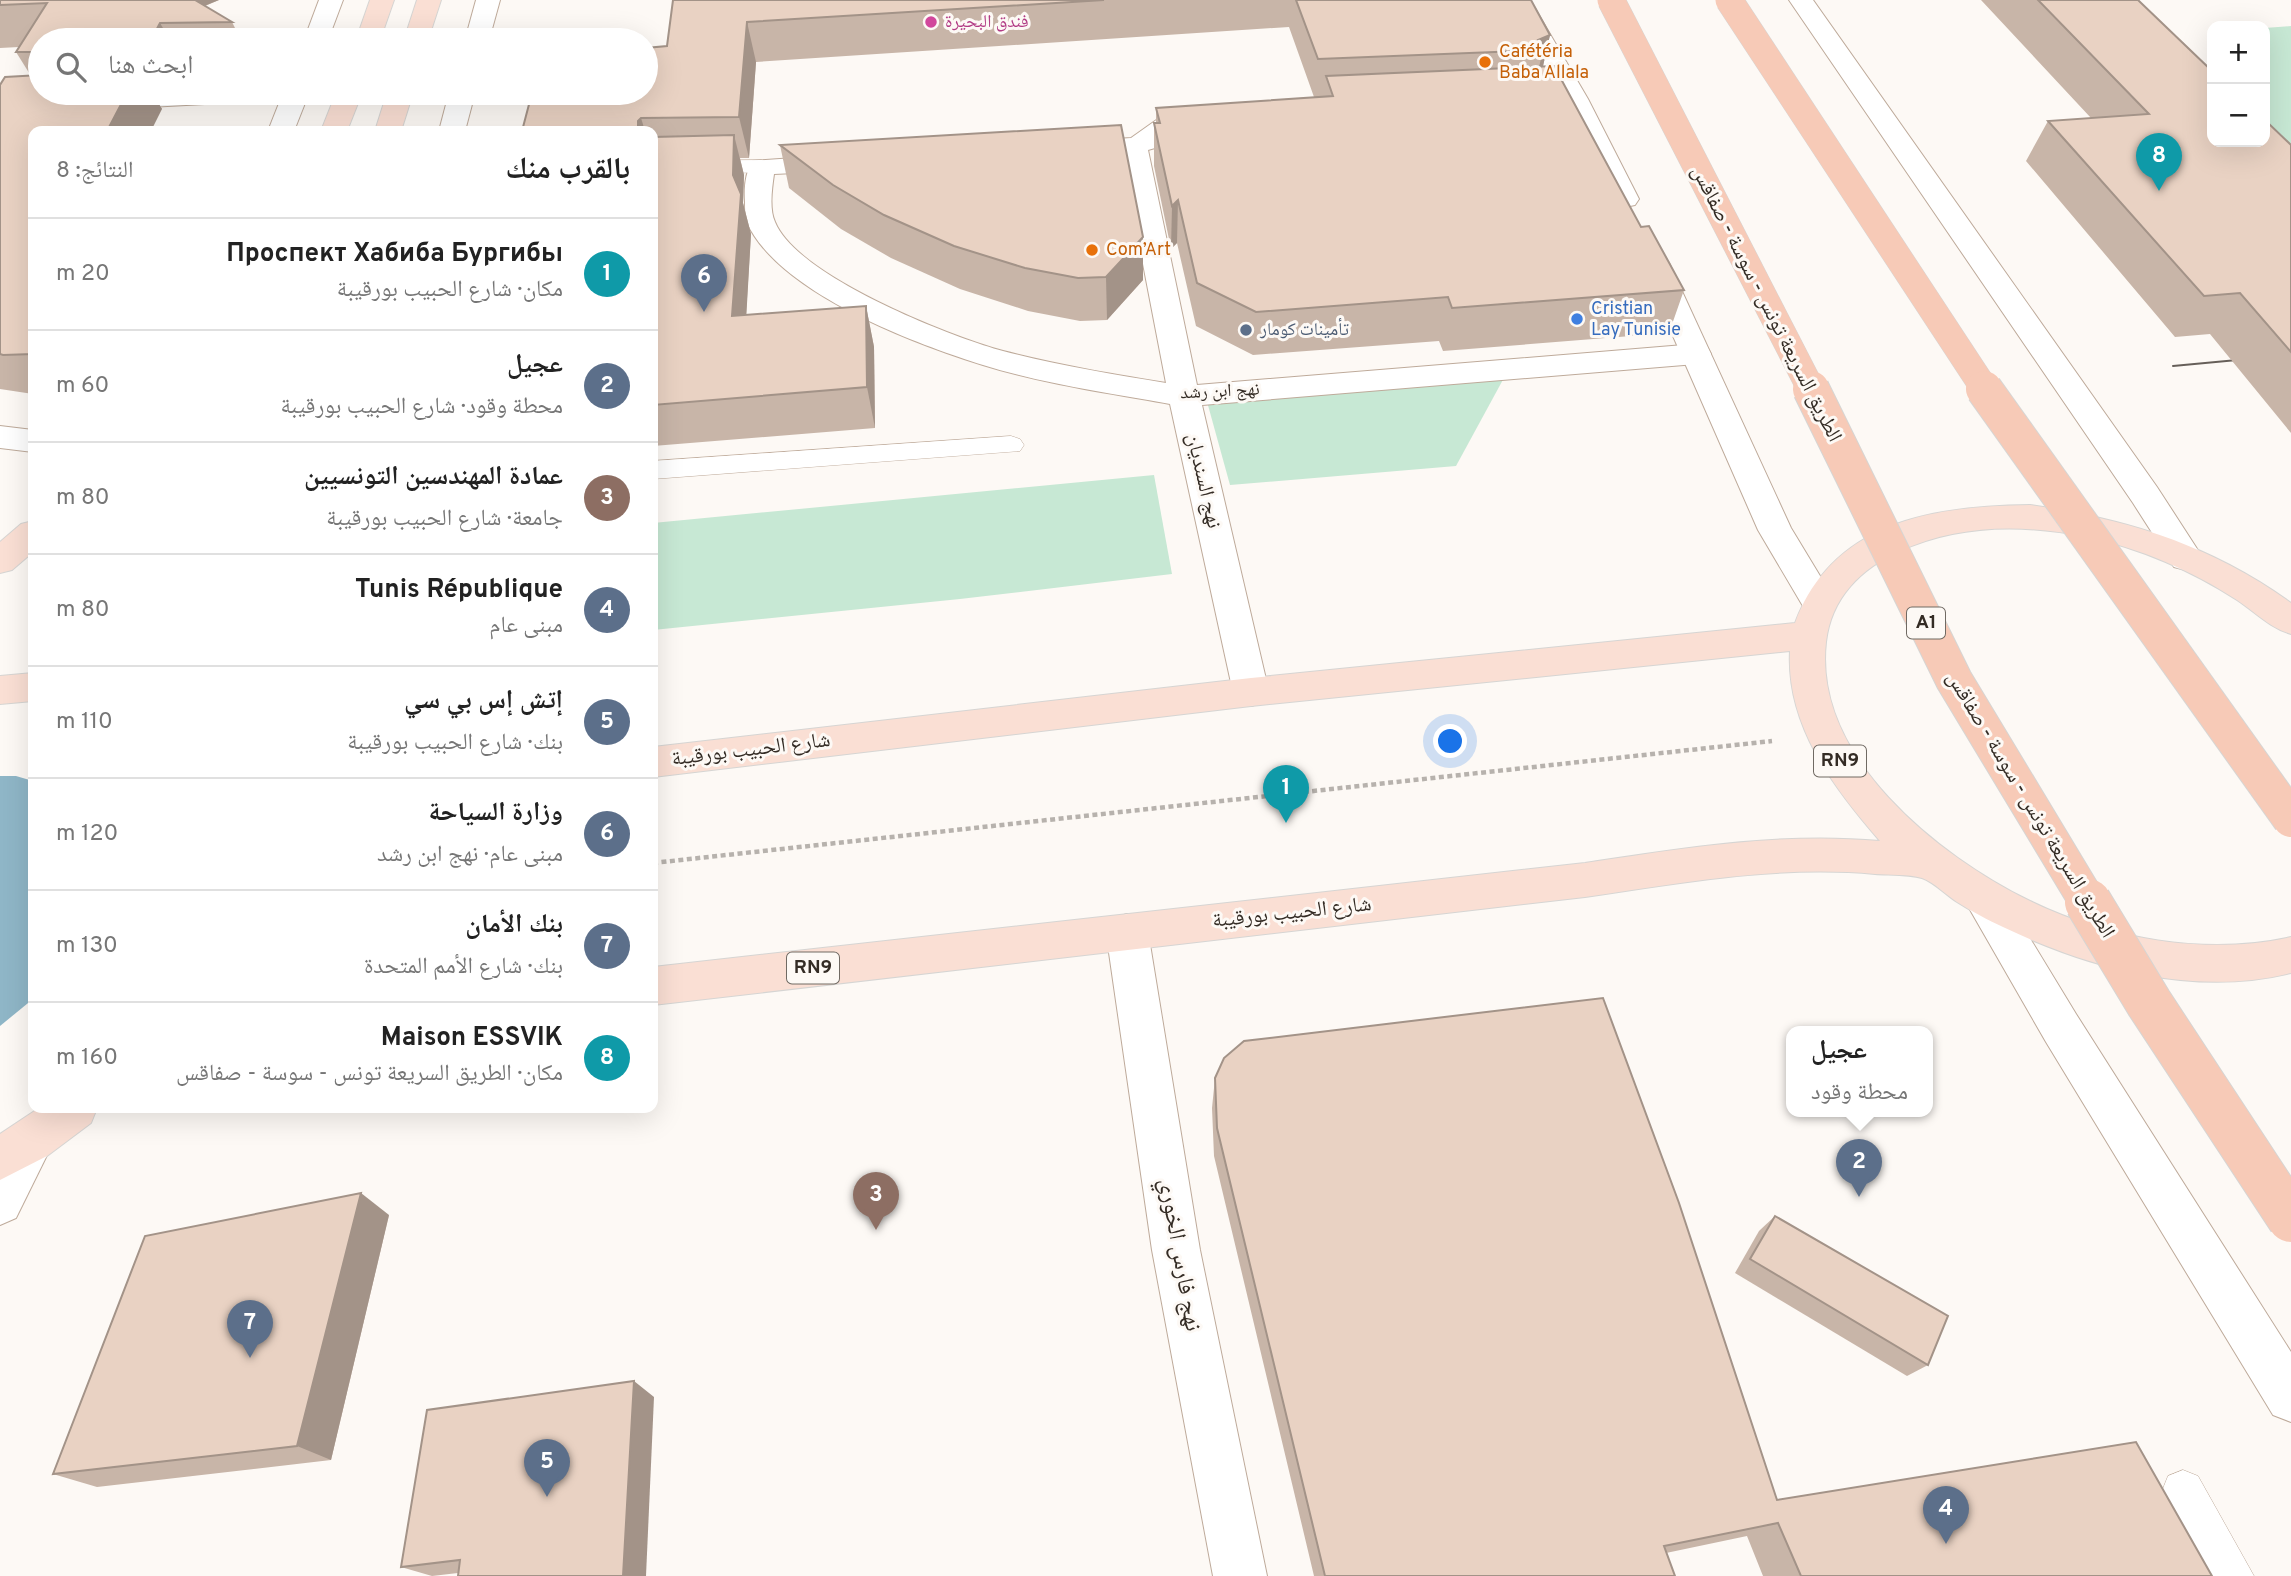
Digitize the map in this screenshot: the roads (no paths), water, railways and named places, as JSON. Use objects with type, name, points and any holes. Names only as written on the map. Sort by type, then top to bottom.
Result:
[{"type":"highway","name":"الطريق السريعة تونس - سوسة - صفاقس","points":[[1611,0],[1810,387],[1954,680],[2149,1003],[2291,1219]]},
{"type":"highway","points":[[1729,0],[1967,365],[2291,819]]},
{"type":"main road","points":[[372,28],[382,0]]},
{"type":"main road","points":[[420,28],[429,0]]},
{"type":"main road","points":[[336,126],[344,105]]},
{"type":"main road","points":[[390,126],[396,105]]},
{"type":"main road","points":[[1814,620],[1836,578],[1860,556],[1889,538],[1924,526],[1962,519],[2004,516],[2071,523],[2140,541],[2186,558],[2231,581],[2291,621]]},
{"type":"main road","points":[[0,561],[28,537]]},
{"type":"main road","points":[[2231,581],[2291,586]]},
{"type":"main road","name":"شارع الحبيب بورقيبة","points":[[658,761],[1251,692],[1814,620]]},
{"type":"main road","name":"RN9","points":[[1814,620],[1807,666],[1812,700],[1825,735],[1850,779],[1886,822],[1932,862],[1983,896],[2043,926],[2133,954],[2184,962],[2234,964],[2291,955]]},
{"type":"main road","points":[[0,690],[28,687]]},
{"type":"main road","name":"شارع الحبيب بورقيبة","points":[[658,985],[1585,880],[1734,858],[1828,853],[1932,862]]},
{"type":"main road","points":[[15,1149],[68,1113]]},
{"type":"street","points":[[320,28],[331,0]]},
{"type":"street","points":[[480,28],[488,0]]},
{"type":"street","points":[[1518,0],[1575,99],[1640,229],[1814,620]]},
{"type":"street","points":[[1801,0],[2138,484],[2186,558]]},
{"type":"street","points":[[1547,100],[1575,99]]},
{"type":"street","points":[[0,107],[37,105]]},
{"type":"street","points":[[283,126],[291,105]]},
{"type":"street","points":[[453,126],[460,105]]},
{"type":"street","points":[[1054,151],[1134,146],[1146,142],[1171,121],[1185,116],[1219,113]]},
{"type":"street","name":"نهج السنديان","points":[[1134,146],[1184,396],[1251,692]]},
{"type":"street","points":[[762,167],[867,161]]},
{"type":"street","name":"نهج ابن رشد","points":[[762,167],[758,191],[760,221],[775,244],[803,270],[842,297],[993,358],[1083,379],[1184,396],[1696,354]]},
{"type":"street","points":[[0,437],[28,440]]},
{"type":"street","points":[[1983,896],[2061,1028],[2291,1396]]},
{"type":"street","name":"نهج فارس الخوري","points":[[1128,932],[1177,1250],[1240,1576]]},
{"type":"street","points":[[0,1202],[15,1149]]},
{"type":"lane","points":[[658,168],[762,167]]},
{"type":"lane","points":[[658,470],[1012,445]]},
{"type":"lane","points":[[2183,1491],[2232,1576]]},
{"type":"water","points":[[0,776],[16,776],[28,780],[28,1003],[0,1026]]},
{"type":"tram line","points":[[2173,366],[2291,355]]},
{"type":"place","name":"فندق البحيرة","points":[[931,22]]},
{"type":"place","name":"Cafétéria Baba Allala","points":[[1485,62]]},
{"type":"place","name":"Maison ESSVIK","points":[[2159,191]]},
{"type":"place","name":"Com’Art","points":[[1092,250]]},
{"type":"place","name":"وزارة السياحة","points":[[704,312]]},
{"type":"place","name":"Cristian Lay Tunisie","points":[[1577,319]]},
{"type":"place","name":"تأمينات كومار","points":[[1246,330]]},
{"type":"place","name":"Проспект Хабиба Бургибы","points":[[1286,823]]},
{"type":"place","name":"عجيل","points":[[1859,1197]]},
{"type":"place","name":"عمادة المهندسين التونسيين","points":[[876,1230]]},
{"type":"place","name":"بنك الأمان","points":[[250,1358]]},
{"type":"place","name":"إتش إس بي سي","points":[[547,1497]]},
{"type":"place","name":"Tunis République","points":[[1946,1544]]}]
